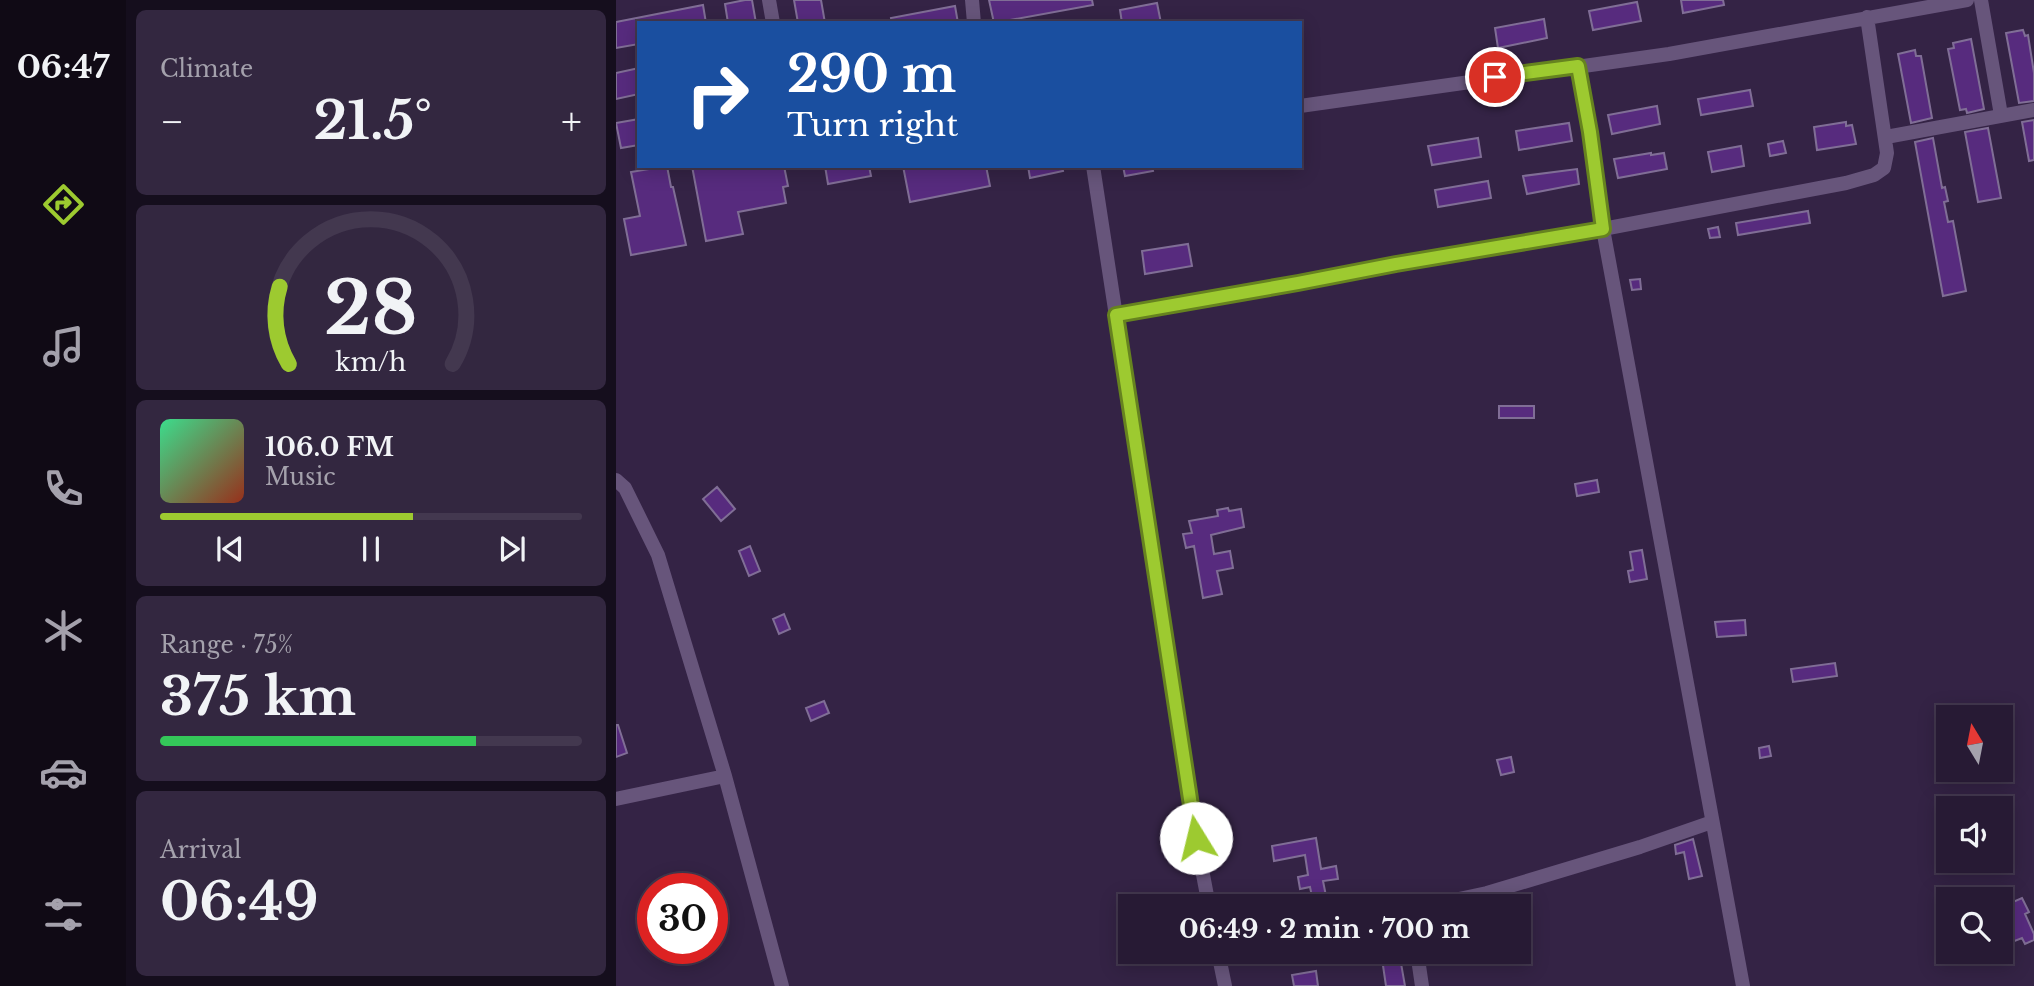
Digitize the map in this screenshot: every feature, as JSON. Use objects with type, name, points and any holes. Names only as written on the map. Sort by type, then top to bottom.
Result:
[{"type":"street","points":[[769,0],[774,21]]},
{"type":"street","points":[[972,0],[974,21]]},
{"type":"street","points":[[1302,106],[1669,54],[1967,0]]},
{"type":"street","points":[[1981,0],[2001,116]]},
{"type":"street","points":[[1116,315],[1603,229],[1874,176],[1884,169],[1887,153],[1867,18]]},
{"type":"street","points":[[1578,66],[1603,229],[1743,986]]},
{"type":"street","points":[[1886,137],[2034,110]]},
{"type":"street","points":[[1093,168],[1207,894]]},
{"type":"street","points":[[616,480],[625,488],[658,555],[725,776],[782,986]]},
{"type":"street","points":[[616,799],[725,776]]},
{"type":"street","points":[[1482,894],[1640,847],[1712,822]]},
{"type":"street","points":[[1220,964],[1225,986]]},
{"type":"street","points":[[1419,964],[1422,986]]},
{"type":"building","points":[[752,0],[756,21],[728,21],[725,4]]},
{"type":"building","points":[[794,0],[821,0],[825,21],[798,21]]},
{"type":"building","points":[[989,0],[1092,0],[1093,5],[1005,21],[994,21]]},
{"type":"building","points":[[1681,0],[1723,0],[1724,5],[1683,13]]},
{"type":"building","points":[[1637,2],[1641,21],[1593,30],[1589,11]]},
{"type":"building","points":[[1157,3],[1161,21],[1122,21],[1120,10]]},
{"type":"building","points":[[703,5],[706,21],[637,21],[637,44],[616,48],[616,22]]},
{"type":"building","points":[[955,6],[958,21],[892,21],[891,18]]},
{"type":"building","points":[[1544,19],[1547,38],[1498,48],[1495,28]]},
{"type":"building","points":[[2023,30],[2025,36],[2028,35],[2034,73],[2034,101],[2019,103],[2006,33]]},
{"type":"building","points":[[1971,39],[1984,109],[1967,113],[1966,109],[1960,110],[1948,49],[1954,48],[1953,43]]},
{"type":"building","points":[[1915,50],[1916,56],[1921,56],[1932,118],[1911,123],[1898,54]]},
{"type":"building","points":[[637,68],[637,94],[616,99],[616,73]]},
{"type":"building","points":[[1750,90],[1753,106],[1701,115],[1698,99]]},
{"type":"building","points":[[1657,106],[1660,124],[1612,134],[1608,115]]},
{"type":"building","points":[[637,119],[637,145],[621,148],[616,123]]},
{"type":"building","points":[[2034,120],[2034,160],[2029,161],[2022,122]]},
{"type":"building","points":[[1846,122],[1846,126],[1852,125],[1856,144],[1817,150],[1814,127]]},
{"type":"building","points":[[1569,123],[1572,141],[1519,150],[1516,131]]},
{"type":"building","points":[[1988,128],[2001,198],[1978,202],[1965,132]]},
{"type":"building","points":[[1478,138],[1481,157],[1432,165],[1428,146]]},
{"type":"building","points":[[1933,138],[1942,188],[1945,187],[1948,201],[1944,202],[1948,222],[1953,221],[1966,291],[1943,296],[1915,142]]},
{"type":"building","points":[[1783,141],[1786,153],[1770,156],[1768,144]]},
{"type":"building","points":[[1741,146],[1744,166],[1712,172],[1708,152]]},
{"type":"building","points":[[1664,153],[1667,169],[1618,178],[1614,159]]},
{"type":"building","points":[[667,168],[686,245],[631,255],[624,219],[640,216],[631,172]]},
{"type":"building","points":[[692,168],[784,168],[788,186],[783,187],[786,203],[738,212],[743,234],[706,241]]},
{"type":"building","points":[[825,168],[869,168],[871,176],[828,184]]},
{"type":"building","points":[[903,168],[986,168],[990,186],[910,202]]},
{"type":"building","points":[[1028,168],[1062,168],[1063,171],[1030,178]]},
{"type":"building","points":[[1123,168],[1152,168],[1153,171],[1125,176]]},
{"type":"building","points":[[1577,169],[1579,184],[1527,194],[1523,176]]},
{"type":"building","points":[[1488,181],[1491,198],[1438,207],[1435,190]]},
{"type":"building","points":[[1808,211],[1810,223],[1738,235],[1736,223]]},
{"type":"building","points":[[1718,227],[1720,237],[1710,238],[1708,229]]},
{"type":"building","points":[[1188,244],[1192,266],[1145,274],[1142,251]]},
{"type":"building","points":[[1640,279],[1641,289],[1632,290],[1630,280]]},
{"type":"building","points":[[1499,406],[1534,406],[1534,418],[1499,418]]},
{"type":"building","points":[[1597,480],[1599,492],[1577,496],[1575,484]]},
{"type":"building","points":[[717,487],[735,509],[721,521],[703,499]]},
{"type":"building","points":[[1228,508],[1229,511],[1241,509],[1244,527],[1211,535],[1214,554],[1230,551],[1233,568],[1217,571],[1222,594],[1203,598],[1194,546],[1186,548],[1183,534],[1192,533],[1189,521],[1218,516],[1217,510]]},
{"type":"building","points":[[750,546],[760,571],[749,576],[739,551]]},
{"type":"building","points":[[1642,550],[1647,579],[1630,582],[1628,571],[1633,570],[1630,552]]},
{"type":"building","points":[[784,614],[790,629],[779,634],[773,619]]},
{"type":"building","points":[[1745,620],[1746,635],[1717,637],[1715,622]]},
{"type":"building","points":[[1835,663],[1837,676],[1793,682],[1791,669]]},
{"type":"building","points":[[824,701],[829,713],[811,721],[806,708]]},
{"type":"building","points":[[616,725],[627,753],[616,757]]},
{"type":"building","points":[[1769,746],[1771,756],[1760,758],[1759,748]]},
{"type":"building","points":[[1511,757],[1514,772],[1501,775],[1497,760]]},
{"type":"building","points":[[1316,838],[1321,869],[1336,866],[1338,879],[1323,881],[1326,894],[1311,894],[1310,887],[1300,889],[1298,877],[1308,875],[1305,855],[1274,861],[1272,846]]},
{"type":"building","points":[[1693,839],[1702,876],[1689,879],[1684,852],[1676,854],[1675,845]]},
{"type":"building","points":[[2022,898],[2029,912],[2025,914],[2034,940],[2025,944],[2022,938],[2013,942],[2013,902]]},
{"type":"building","points":[[1383,964],[1401,964],[1405,986],[1386,986]]},
{"type":"building","points":[[1316,971],[1318,986],[1294,986],[1292,975]]},
{"type":"route","points":[[1196,838],[1116,315],[1603,229],[1578,66],[1495,77]]}]
